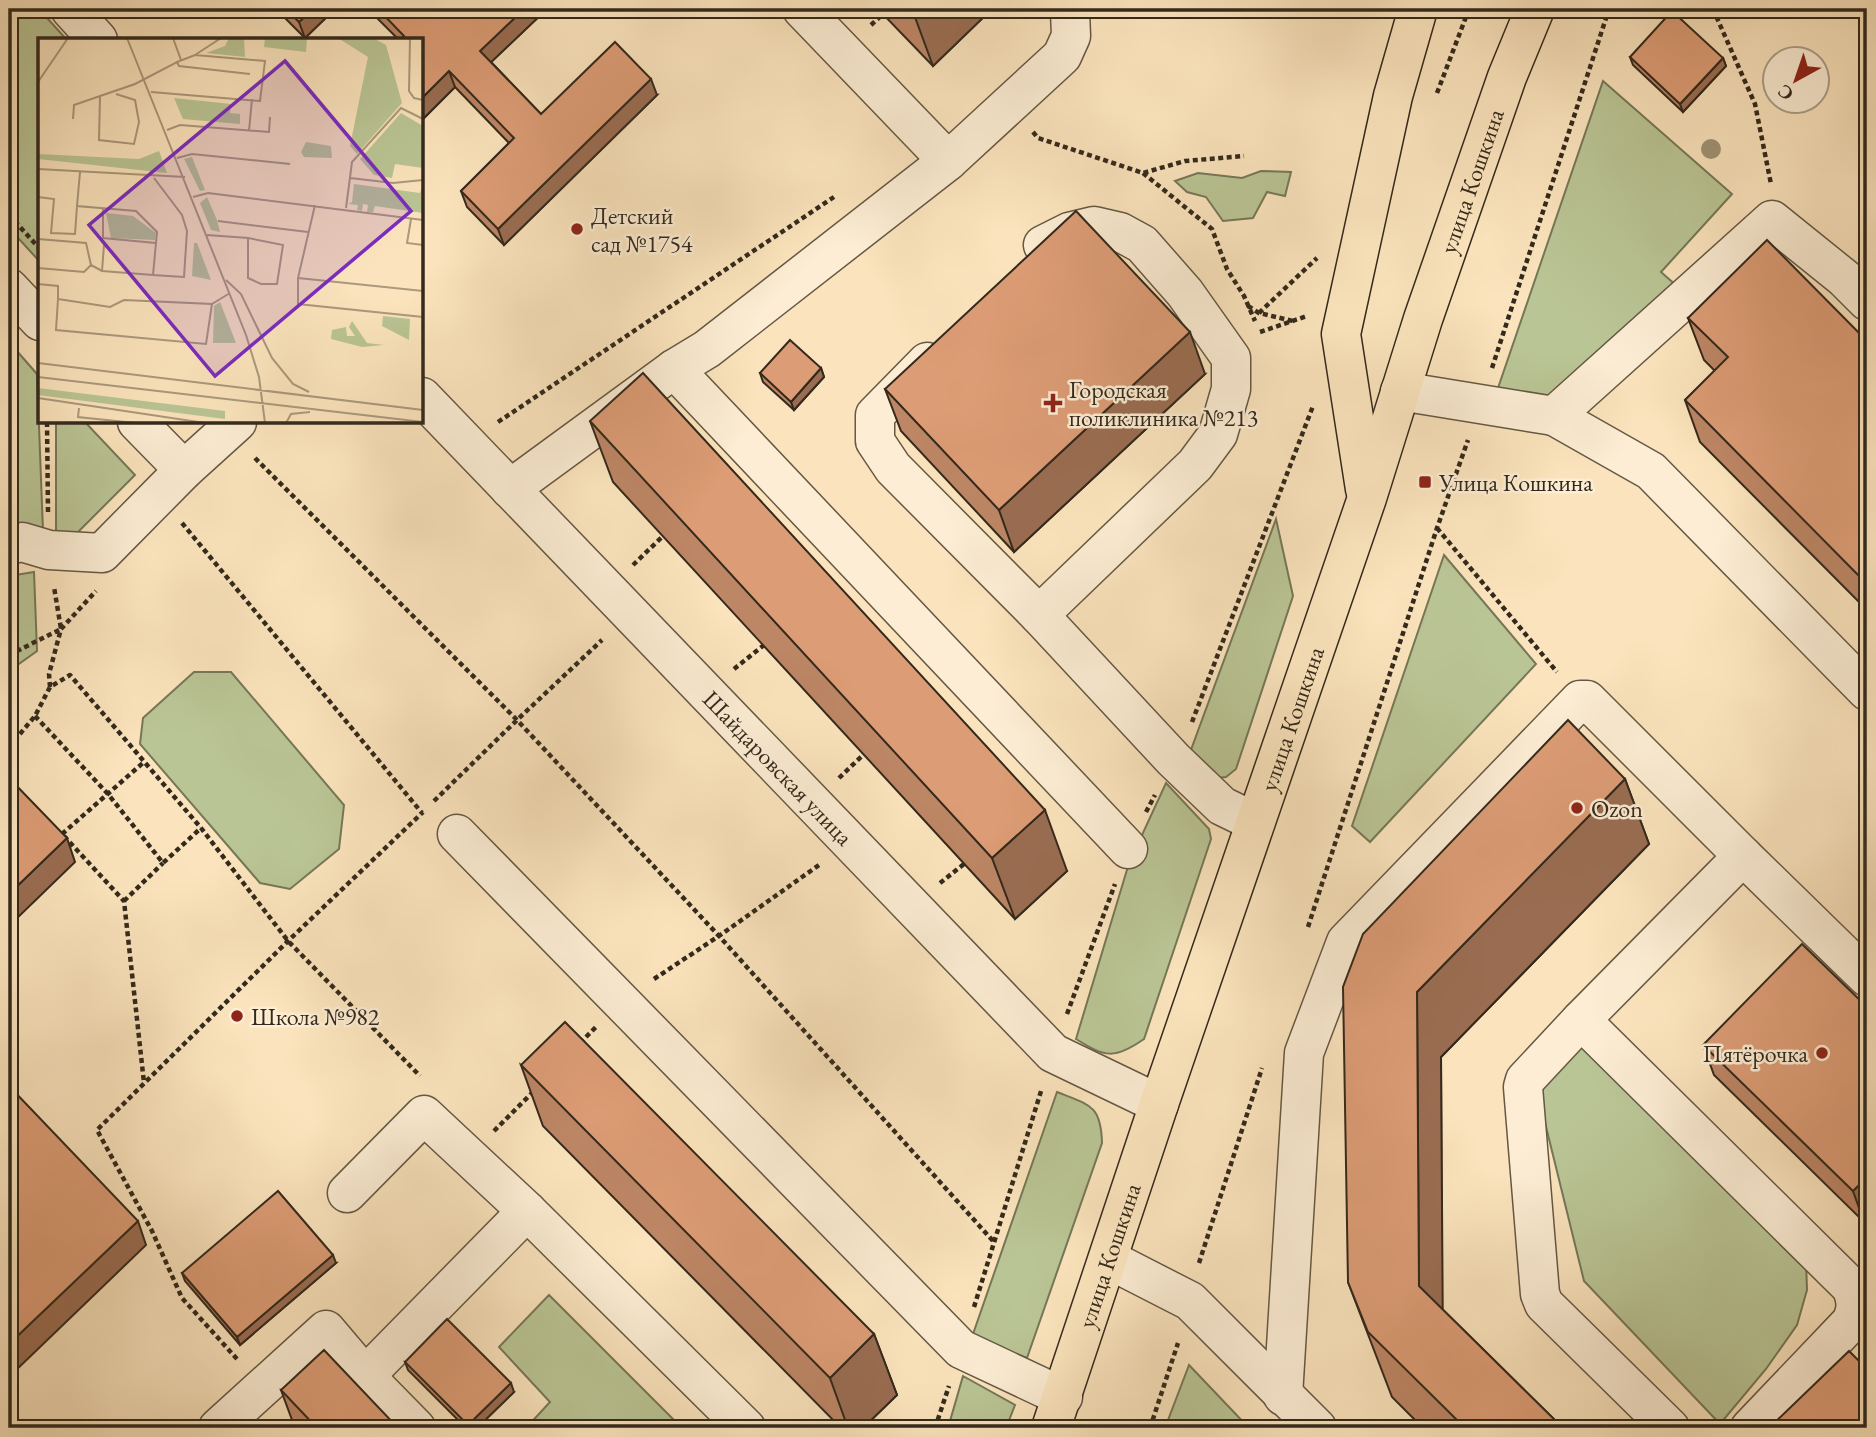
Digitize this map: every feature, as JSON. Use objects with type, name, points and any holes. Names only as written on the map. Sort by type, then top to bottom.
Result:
[{"type":"main road","points":[[1367,498],[1341,334],[1393,96],[1418,9]]},
{"type":"main road","name":"улица Кошкина","points":[[1057,1413],[1159,1104],[1367,498],[1423,318],[1503,90],[1535,9]]},
{"type":"street","points":[[70,9],[96,38]]},
{"type":"street","points":[[802,9],[948,160]]},
{"type":"street","points":[[510,489],[674,369],[708,349],[948,160],[1062,56],[1071,36],[1069,9]]},
{"type":"street","points":[[1554,416],[1772,220],[1844,278],[1867,301]]},
{"type":"street","points":[[1015,274],[1043,246],[1069,232],[1094,226],[1120,232],[1142,244],[1185,293],[1231,358],[1231,389],[1218,434],[1195,466],[1038,615]]},
{"type":"street","points":[[9,288],[38,319]]},
{"type":"street","points":[[949,340],[875,415],[875,441],[893,468],[1038,615],[1183,769],[1222,806],[1255,822]]},
{"type":"street","points":[[674,369],[1128,849]]},
{"type":"street","points":[[1400,391],[1554,416],[1651,471],[1867,691]]},
{"type":"street","name":"Шайдаровская улица","points":[[424,399],[1053,1053],[1159,1104]]},
{"type":"street","points":[[139,424],[184,470]]},
{"type":"street","points":[[9,545],[22,542],[49,550],[102,553],[231,427]]},
{"type":"street","points":[[1283,1396],[1304,1053],[1346,942],[1580,699],[1587,700],[1867,977]]},
{"type":"street","points":[[457,834],[961,1349],[1057,1413]]},
{"type":"street","points":[[1670,1428],[1544,1304],[1540,1294],[1523,1087],[1525,1080],[1581,1020],[1743,856]]},
{"type":"street","points":[[1581,1020],[1851,1287],[1856,1299],[1856,1311],[1851,1322],[1750,1428]]},
{"type":"street","points":[[347,1193],[424,1115],[527,1211],[746,1428]]},
{"type":"street","points":[[365,1376],[527,1211]]},
{"type":"street","points":[[1108,1259],[1190,1301],[1317,1428]]},
{"type":"street","points":[[218,1428],[326,1330],[365,1376],[416,1428]]},
{"type":"path","points":[[1304,938],[1609,9]]},
{"type":"path","points":[[1713,9],[1755,104],[1773,192],[1772,220]]},
{"type":"path","points":[[1008,106],[1038,138],[1143,173],[1212,229],[1227,269],[1261,333],[1308,315]]},
{"type":"path","points":[[1143,173],[1185,161],[1244,156]]},
{"type":"path","points":[[466,444],[845,190]]},
{"type":"path","points":[[9,215],[38,247]]},
{"type":"path","points":[[1259,313],[1322,253]]},
{"type":"path","points":[[1248,306],[1259,313],[1293,321]]},
{"type":"path","points":[[231,427],[239,441],[517,720],[719,936],[994,1242]]},
{"type":"path","points":[[179,519],[422,813]]},
{"type":"path","points":[[1437,528],[1580,699]]},
{"type":"path","points":[[260,1389],[182,1298],[152,1231],[97,1130],[288,941],[631,613]]},
{"type":"path","points":[[9,655],[61,629]]},
{"type":"path","points":[[9,747],[35,716],[50,687],[70,675],[201,828],[288,941],[429,1087],[424,1115]]},
{"type":"path","points":[[35,716],[108,794],[163,863]]},
{"type":"path","points":[[62,835],[144,762]]},
{"type":"path","points":[[53,826],[124,901],[144,1084]]},
{"type":"path","points":[[124,901],[201,828]]},
{"type":"path","points":[[1150,1428],[1184,1327],[1193,1282],[1266,1057]]},
{"type":"green space","points":[[9,9],[39,9],[65,38],[38,38],[38,260],[9,228]]},
{"type":"green space","points":[[1603,81],[1732,194],[1661,272],[1678,287],[1551,396],[1535,398],[1497,391]]},
{"type":"green space","points":[[1261,171],[1291,172],[1285,196],[1267,192],[1253,218],[1223,221],[1206,197],[1187,192],[1175,181],[1198,173],[1242,178]]},
{"type":"green space","points":[[9,342],[37,374],[43,531],[9,534]]},
{"type":"green space","points":[[56,424],[87,424],[135,475],[68,542],[56,530]]},
{"type":"green space","points":[[1276,519],[1293,596],[1236,769],[1226,777],[1216,778],[1188,758]]},
{"type":"green space","points":[[1444,555],[1536,664],[1370,842],[1352,826]]},
{"type":"green space","points":[[34,572],[37,651],[9,671],[9,576]]},
{"type":"green space","points":[[194,672],[231,672],[344,805],[339,849],[290,889],[260,883],[140,744],[143,718]]},
{"type":"green space","points":[[1166,783],[1209,829],[1211,839],[1144,1039],[1125,1050],[1110,1054],[1095,1050],[1076,1039],[1129,863]]},
{"type":"green space","points":[[1572,1044],[1593,1045],[1806,1260],[1807,1290],[1797,1325],[1766,1369],[1720,1424],[1584,1281],[1534,1078]]},
{"type":"green space","points":[[1057,1092],[1092,1108],[1099,1121],[1102,1143],[1027,1358],[972,1337]]},
{"type":"green space","points":[[549,1295],[682,1428],[526,1428],[550,1402],[499,1347]]},
{"type":"green space","points":[[1189,1365],[1249,1428],[1165,1428]]},
{"type":"green space","points":[[963,1376],[1015,1405],[1006,1428],[948,1428]]},
{"type":"building","points":[[286,9],[313,9],[299,22]]},
{"type":"building","points":[[378,9],[524,9],[480,51],[541,114],[615,42],[651,79],[498,229],[461,191],[514,138],[449,71],[424,96],[424,38],[402,38],[404,36]]},
{"type":"building","points":[[1672,11],[1723,58],[1680,104],[1630,57]]},
{"type":"building","name":"Городская поликлиника №213","points":[[1076,211],[1190,332],[999,510],[885,389]]},
{"type":"building","points":[[1767,240],[1867,341],[1867,584],[1685,400],[1728,357],[1688,318]]},
{"type":"building","points":[[790,340],[821,368],[791,402],[760,373]]},
{"type":"building","points":[[643,373],[1045,810],[992,858],[590,421]]},
{"type":"building","points":[[1568,720],[1625,779],[1417,992],[1419,1286],[1563,1428],[1465,1428],[1368,1332],[1348,1282],[1343,987],[1363,934]]},
{"type":"building","points":[[9,778],[67,838],[9,894]]},
{"type":"building","points":[[1802,944],[1867,1007],[1867,1177],[1853,1191],[1703,1045]]},
{"type":"building","points":[[565,1022],[874,1334],[830,1378],[521,1065]]},
{"type":"building","points":[[9,1086],[138,1221],[9,1344]]},
{"type":"building","points":[[278,1191],[333,1255],[237,1337],[182,1273]]},
{"type":"building","points":[[447,1319],[511,1383],[468,1425],[405,1362]]},
{"type":"building","points":[[324,1350],[398,1428],[317,1428],[281,1390]]},
{"type":"building","points":[[1849,1351],[1867,1369],[1867,1428],[1769,1428]]},
{"type":"place","name":"Детский сад №1754","points":[[577,229]]},
{"type":"place","name":"Городская поликлиника №213","points":[[1053,403]]},
{"type":"place","name":"Улица Кошкина","points":[[1425,482]]},
{"type":"place","name":"Ozon","points":[[1577,808]]},
{"type":"place","name":"Школа №982","points":[[237,1016]]},
{"type":"place","name":"Пятёрочка","points":[[1822,1053]]}]
